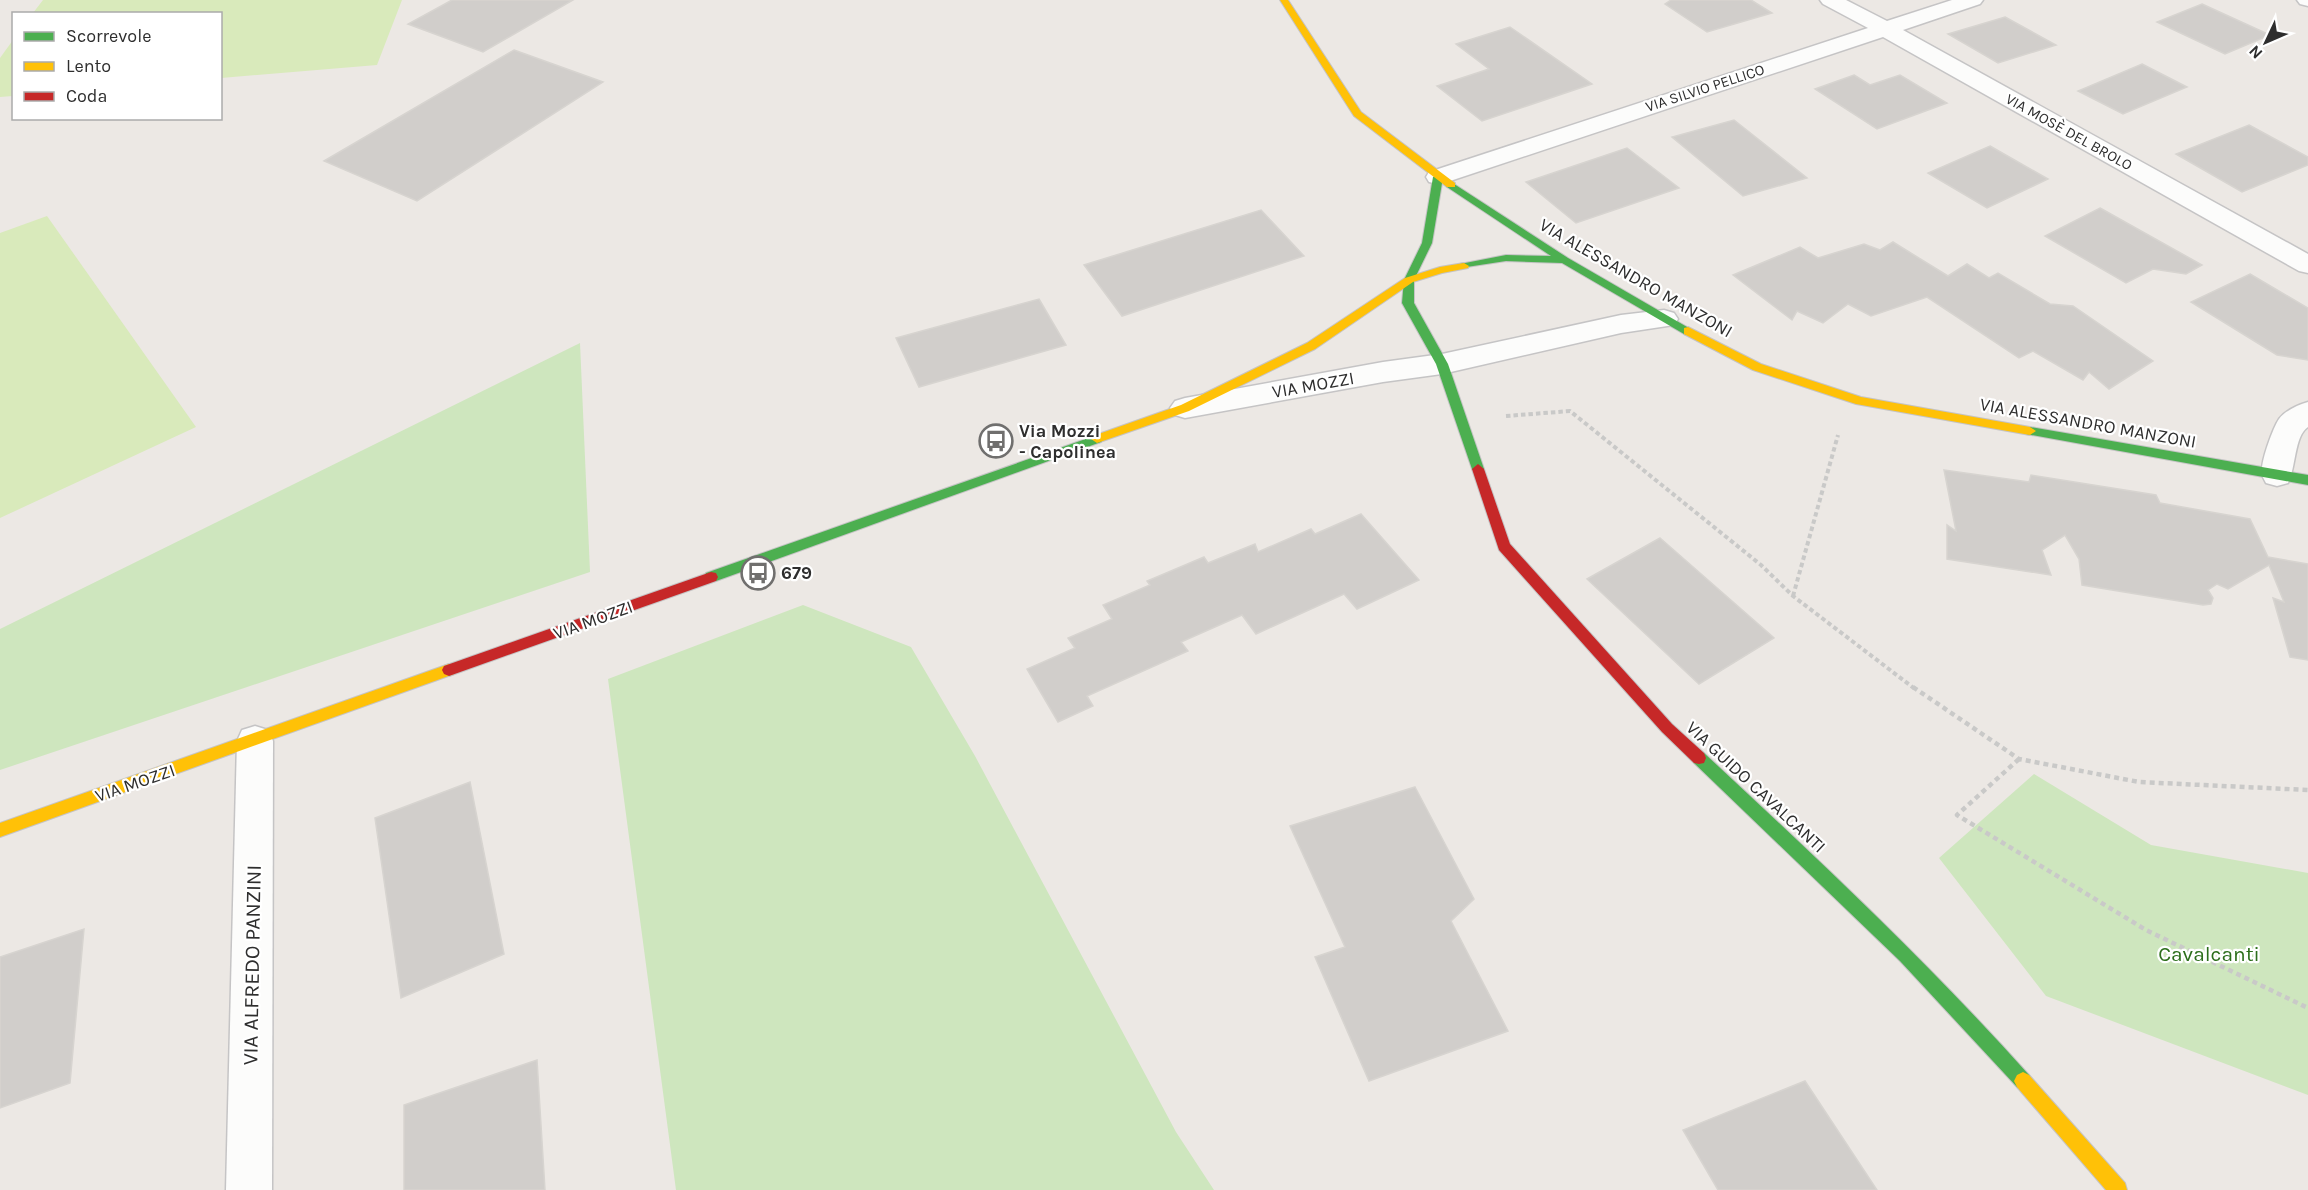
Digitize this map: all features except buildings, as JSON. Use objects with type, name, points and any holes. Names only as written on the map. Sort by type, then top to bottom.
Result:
[{"type":"street","name":"VIA ALESSANDRO MANZONI","points":[[1284,0],[1357,114],[1438,177],[1564,260],[1664,319],[1757,366],[1860,401],[2308,480]]},
{"type":"street","name":"VIA MOSÈ DEL BROLO","points":[[1830,0],[2308,265]]},
{"type":"street","name":"VIA SILVIO PELLICO","points":[[1438,177],[1973,0]]},
{"type":"street","points":[[1438,177],[1427,243],[1409,280],[1408,303],[1442,364]]},
{"type":"street","name":"VIA MOZZI","points":[[0,830],[1185,408],[1311,346],[1409,280],[1440,270],[1506,258],[1564,260]]},
{"type":"street","name":"VIA MOZZI","points":[[1185,408],[1383,372],[1442,364],[1621,324],[1664,319]]},
{"type":"street","name":"VIA GUIDO CAVALCANTI","points":[[1442,364],[1504,546],[1667,728],[1871,919],[1987,1039],[2118,1190]]},
{"type":"street","points":[[2277,475],[2280,456],[2291,424],[2308,412]]},
{"type":"street","name":"VIA ALFREDO PANZINI","points":[[249,1190],[255,741]]},
{"type":"path","points":[[1461,420],[1570,411],[1761,566],[1793,596],[1923,695],[2019,759],[2139,782],[2308,790]]},
{"type":"path","points":[[1793,596],[1840,427]]},
{"type":"path","points":[[2019,759],[1957,815],[2146,930],[2308,1008]]},
{"type":"green space","points":[[43,0],[402,0],[377,65],[222,78],[222,12],[34,12]]},
{"type":"green space","points":[[12,41],[12,96],[0,97],[0,58]]},
{"type":"green space","points":[[47,216],[196,427],[0,518],[0,233]]},
{"type":"green space","points":[[580,343],[590,572],[0,770],[0,629]]},
{"type":"green space","points":[[803,605],[911,647],[975,756],[1176,1132],[1214,1190],[676,1190],[608,679]]},
{"type":"green space","name":"Cavalcanti","points":[[2034,774],[2151,845],[2308,873],[2308,1095],[2046,996],[1939,858]]},
{"type":"traffic: fast","points":[[1438,177],[1427,243],[1409,280],[1408,303],[1442,364],[1478,469]]},
{"type":"traffic: fast","points":[[1451,185],[1564,260],[1688,331]]},
{"type":"traffic: fast","points":[[1464,266],[1506,258],[1564,260]]},
{"type":"traffic: fast","points":[[2030,431],[2308,480]]},
{"type":"traffic: fast","points":[[711,577],[1097,439]]},
{"type":"traffic: fast","points":[[1699,758],[1906,955],[2023,1081]]},
{"type":"traffic: slow","points":[[1284,0],[1357,114],[1451,185]]},
{"type":"traffic: slow","points":[[1097,439],[1185,408],[1311,346],[1409,280],[1440,270],[1464,266]]},
{"type":"traffic: slow","points":[[1688,331],[1757,367],[1860,401],[2030,431]]},
{"type":"traffic: slow","points":[[0,830],[449,670]]},
{"type":"traffic: slow","points":[[2023,1081],[2118,1190]]},
{"type":"traffic: jam","points":[[1478,469],[1504,546],[1667,728],[1699,758]]},
{"type":"traffic: jam","points":[[449,670],[711,577]]},
{"type":"place","name":"Via Mozzi - Capolinea","points":[[996,441]]},
{"type":"place","name":"679","points":[[758,573]]}]
